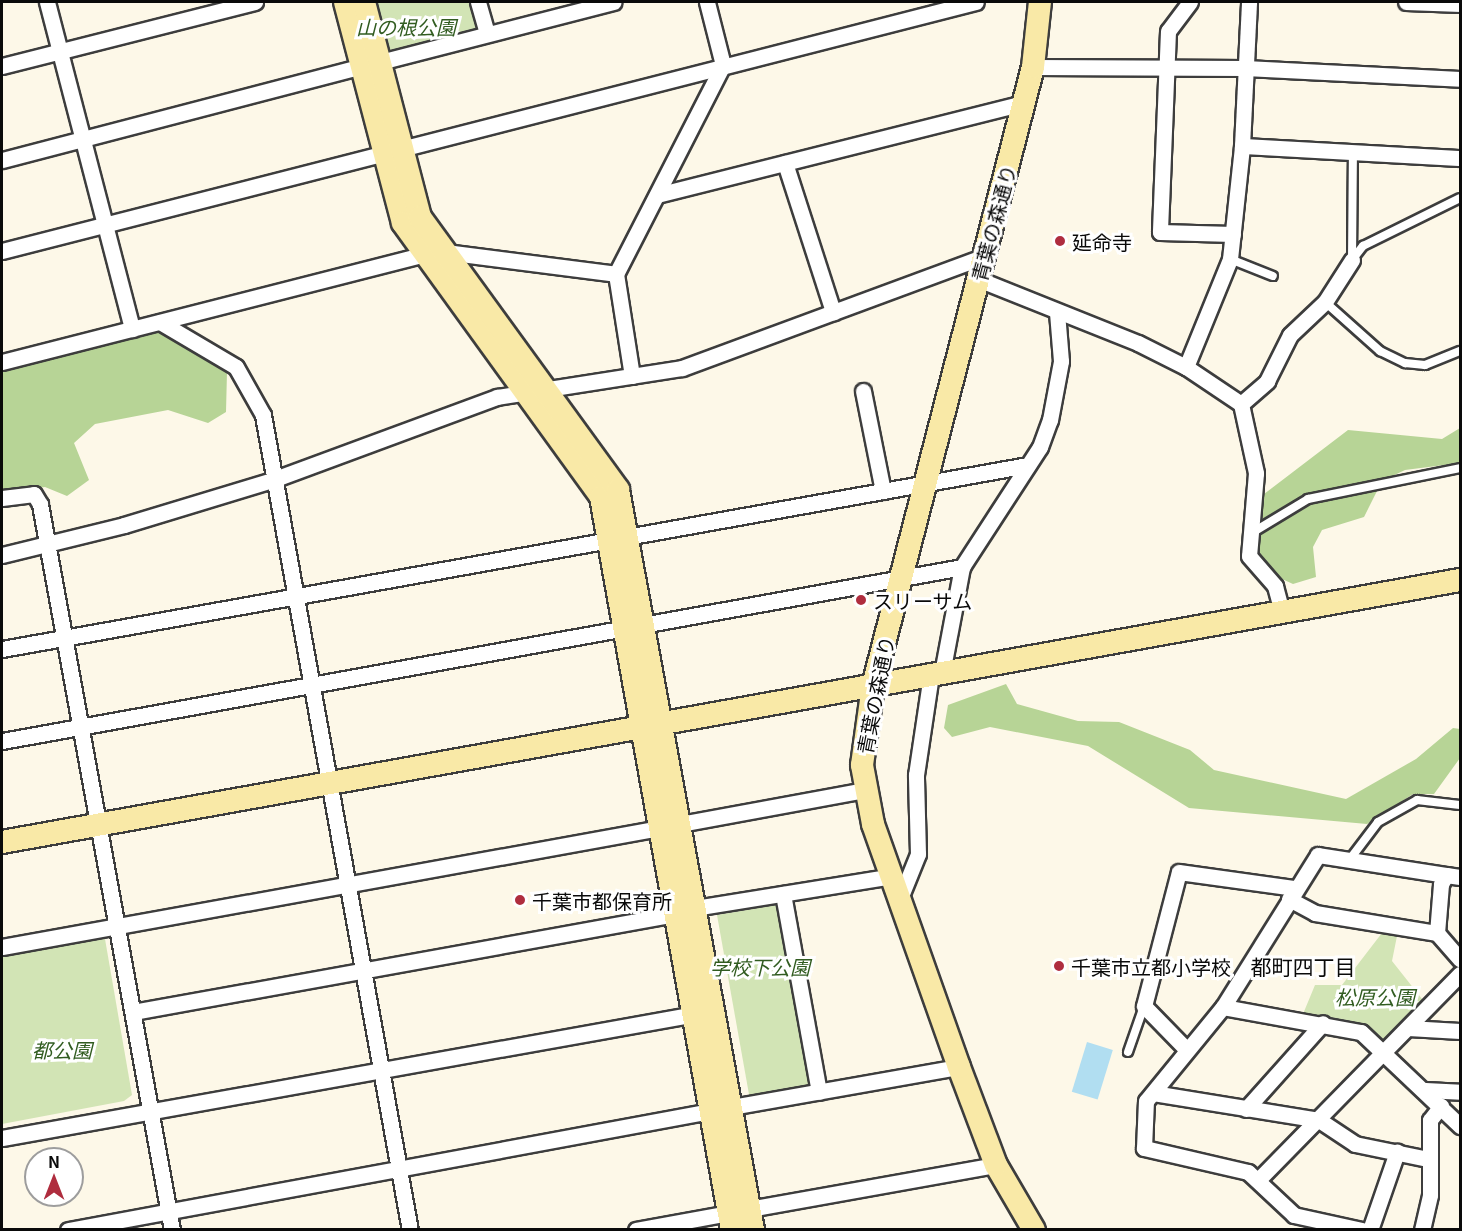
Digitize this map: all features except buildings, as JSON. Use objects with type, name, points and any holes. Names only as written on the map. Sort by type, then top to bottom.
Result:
[{"type":"street","points":[[48,2],[132,329]]},
{"type":"street","points":[[2,66],[255,2]]},
{"type":"street","points":[[345,2],[371,64]]},
{"type":"street","points":[[364,2],[371,64],[393,150],[403,224],[435,253],[535,391],[601,497],[617,538],[741,1220]]},
{"type":"street","points":[[478,2],[487,34]]},
{"type":"street","points":[[2,160],[613,2]]},
{"type":"street","points":[[632,376],[616,274],[723,65],[707,2]]},
{"type":"street","points":[[2,251],[976,2]]},
{"type":"street","name":"青葉の森通り","points":[[1034,1230],[996,1165],[899,901],[865,790],[864,734],[873,686],[900,578],[1033,67],[1040,2]]},
{"type":"street","points":[[1190,2],[1168,31],[1160,232],[1233,234]]},
{"type":"street","points":[[1186,367],[1230,259],[1242,146],[1249,2]]},
{"type":"street","points":[[1406,2],[1461,4]]},
{"type":"street","points":[[1033,67],[1166,71],[1245,68],[1461,79]]},
{"type":"street","points":[[657,195],[1024,103]]},
{"type":"street","points":[[1242,146],[1461,158]]},
{"type":"street","points":[[784,164],[833,312]]},
{"type":"street","points":[[2,362],[435,253],[616,274]]},
{"type":"street","points":[[2,555],[275,479],[496,397],[682,368],[984,256]]},
{"type":"street","points":[[1241,404],[1267,381],[1290,335],[1325,302],[1352,260]]},
{"type":"street","points":[[978,279],[1186,367],[1241,404],[1256,473],[1249,556],[1275,586],[1282,612]]},
{"type":"street","points":[[899,901],[918,854],[916,775],[936,674],[962,567],[1028,465],[1050,420],[1059,379],[1057,312]]},
{"type":"street","points":[[160,321],[236,367],[263,415],[410,1230]]},
{"type":"street","points":[[863,391],[883,491]]},
{"type":"street","points":[[2,649],[1028,465]]},
{"type":"street","points":[[2,498],[34,494],[47,543],[172,1230]]},
{"type":"street","points":[[2,741],[962,567]]},
{"type":"street","points":[[2,842],[331,782],[653,727],[1461,580]]},
{"type":"street","points":[[2,947],[865,790]]},
{"type":"street","points":[[1362,1230],[1294,1215],[1258,1179],[1200,1158],[1144,1148],[1146,1101],[1186,1049],[1223,1008],[1318,855],[1453,876],[1437,933]]},
{"type":"street","points":[[1186,1049],[1144,1006],[1179,872],[1292,894],[1315,913],[1437,933],[1461,959]]},
{"type":"street","points":[[133,1012],[685,911],[892,876]]},
{"type":"street","points":[[783,894],[819,1092]]},
{"type":"street","points":[[1258,1179],[1461,974]]},
{"type":"street","points":[[1223,1008],[1323,1023],[1361,1032],[1461,1126]]},
{"type":"street","points":[[2,1138],[704,1013]]},
{"type":"street","points":[[1246,1110],[1323,1023]]},
{"type":"street","points":[[1408,1028],[1461,1031]]},
{"type":"street","points":[[68,1230],[959,1067]]},
{"type":"street","points":[[1425,1090],[1461,1092]]},
{"type":"street","points":[[1153,1093],[1246,1110],[1319,1119],[1355,1144],[1428,1159]]},
{"type":"street","points":[[1422,1230],[1430,1195],[1428,1159],[1430,1120],[1441,1106]]},
{"type":"street","points":[[1370,1230],[1396,1152]]},
{"type":"street","points":[[636,1230],[741,1220],[996,1165]]},
{"type":"lane","points":[[1352,260],[1353,152]]},
{"type":"lane","points":[[1352,260],[1363,246],[1461,198]]},
{"type":"lane","points":[[1230,259],[1273,276]]},
{"type":"lane","points":[[1325,302],[1380,351],[1404,363],[1425,365],[1461,351]]},
{"type":"lane","points":[[1249,535],[1319,496],[1461,468]]},
{"type":"lane","points":[[1350,859],[1378,822],[1417,800],[1461,805]]},
{"type":"lane","points":[[1128,1052],[1144,1006]]},
{"type":"green space","name":"山の根公園","points":[[374,2],[476,2],[479,33],[396,53],[387,48]]},
{"type":"green space","points":[[155,329],[227,372],[226,412],[208,423],[168,410],[95,424],[74,443],[89,480],[67,496],[45,487],[2,494],[2,368]]},
{"type":"green space","points":[[1460,428],[1460,463],[1405,470],[1382,481],[1364,517],[1322,530],[1313,547],[1316,577],[1293,584],[1271,574],[1258,561],[1264,494],[1348,430],[1442,439]]},
{"type":"green space","points":[[1006,684],[1017,704],[1078,721],[1119,722],[1190,750],[1214,770],[1346,799],[1416,759],[1453,728],[1460,729],[1460,758],[1434,794],[1413,794],[1367,824],[1189,808],[1088,746],[990,727],[952,737],[944,728],[948,705]]},
{"type":"green space","name":"学校下公園","points":[[775,905],[785,912],[815,1080],[808,1092],[750,1100],[717,915]]},
{"type":"green space","name":"松原公園","points":[[1385,929],[1398,931],[1392,961],[1426,1004],[1381,1046],[1355,1023],[1303,1014],[1315,985],[1342,985]]},
{"type":"green space","name":"都公園","points":[[99,935],[105,939],[132,1095],[124,1101],[2,1124],[2,953]]},
{"type":"water","points":[[1087,1042],[1113,1050],[1098,1100],[1072,1092]]},
{"type":"place","name":"延命寺","points":[[1060,241]]},
{"type":"place","name":"スリーサム","points":[[861,600]]},
{"type":"place","name":"千葉市都保育所","points":[[520,900]]},
{"type":"place","name":"千葉市立都小学校","points":[[1059,966]]},
{"type":"district","name":"都町四丁目","points":[[1303,966]]}]
